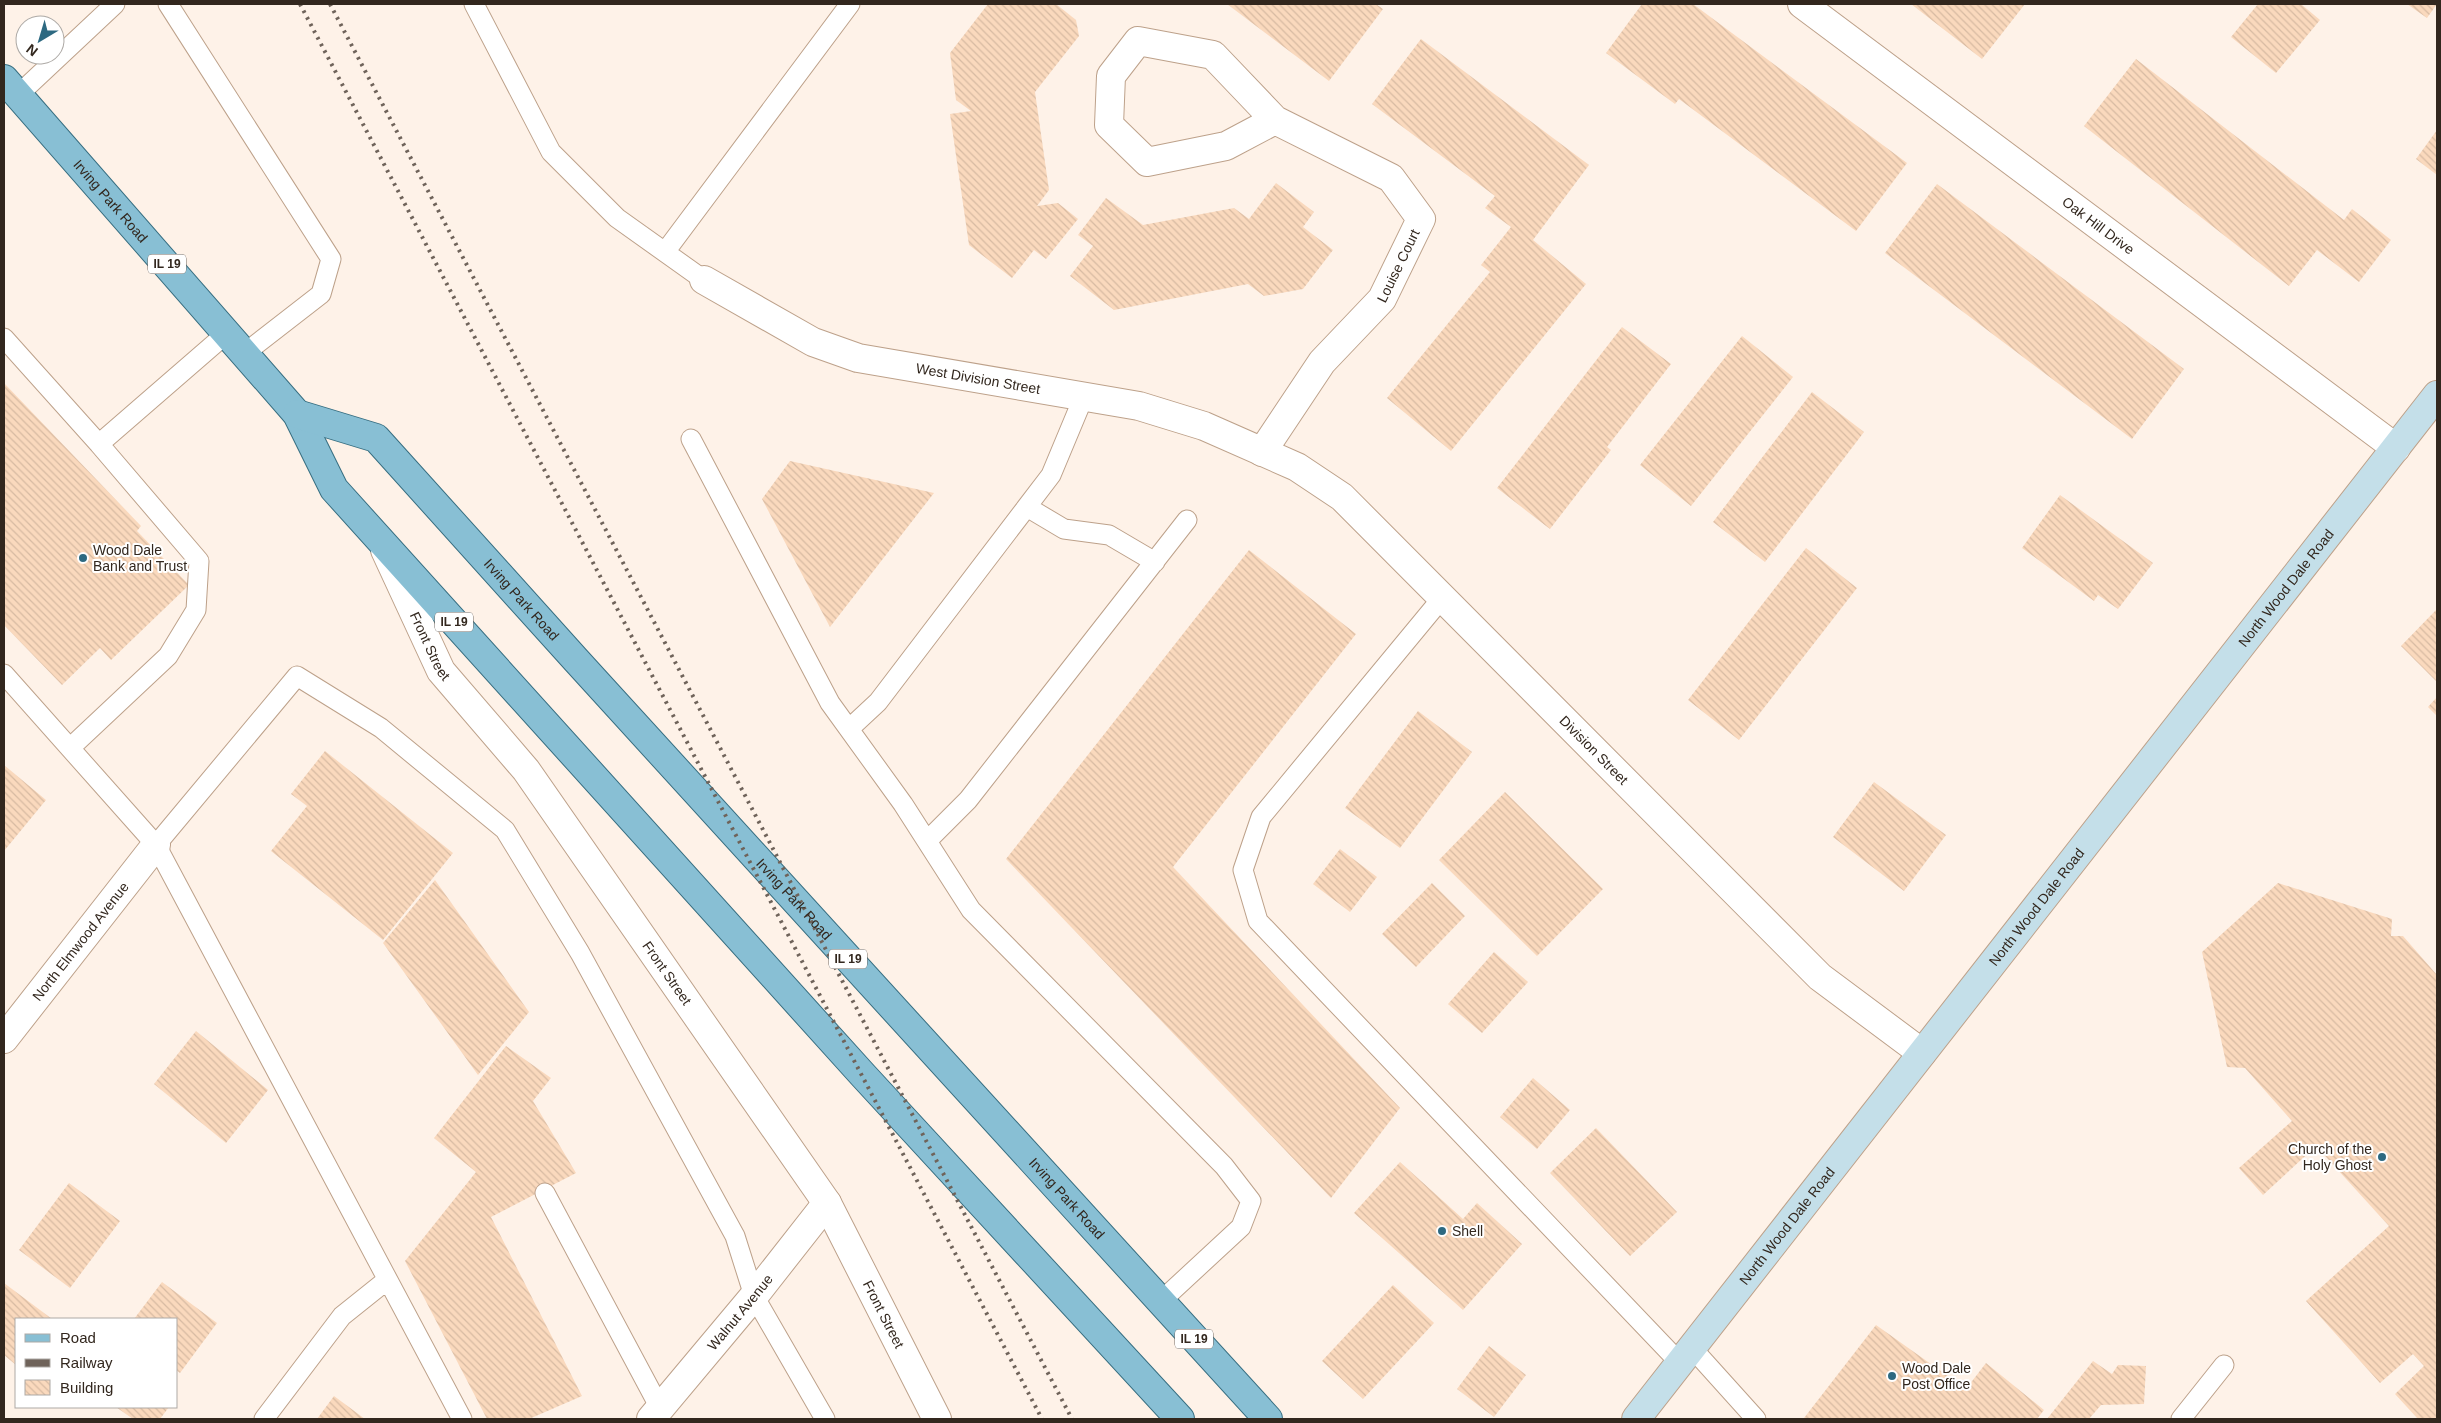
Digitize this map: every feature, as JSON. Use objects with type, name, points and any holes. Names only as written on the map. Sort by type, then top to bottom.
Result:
[{"type":"main road","name":"Irving Park Road","points":[[11,87],[297,414],[334,489],[862,1074],[1180,1419]]},
{"type":"main road","name":"North Wood Dale Road","points":[[1636,1419],[2437,395]]},
{"type":"main road","name":"Irving Park Road","points":[[297,414],[376,438],[1268,1419]]},
{"type":"street","name":"Oak Hill Drive","points":[[1802,4],[2396,448]]},
{"type":"street","name":"Louise Court","points":[[1262,452],[1322,362],[1382,299],[1422,220],[1391,178],[1274,120],[1213,55],[1138,41],[1111,76],[1109,124],[1148,162],[1226,146],[1274,120]]},
{"type":"street","name":"West Division Street","points":[[704,280],[813,342],[858,358],[1139,406],[1204,426],[1262,452]]},
{"type":"street","name":"Division Street","points":[[1262,452],[1297,467],[1342,497],[1820,977],[1922,1053]]},
{"type":"street","name":"Front Street","points":[[380,540],[441,671],[526,770],[827,1203],[938,1419]]},
{"type":"street","name":"North Elmwood Avenue","points":[[4,1039],[156,845]]},
{"type":"street","name":"Walnut Avenue","points":[[655,1414],[754,1296],[827,1203]]},
{"type":"lane","points":[[11,87],[115,4]]},
{"type":"lane","points":[[99,444],[236,343],[321,294],[331,259],[168,4]]},
{"type":"lane","points":[[474,4],[551,152],[616,218],[704,280]]},
{"type":"lane","points":[[665,252],[850,4]]},
{"type":"lane","points":[[4,338],[99,444],[199,561],[196,610],[168,656],[70,748]]},
{"type":"lane","points":[[849,729],[878,702],[1051,476],[1084,396]]},
{"type":"lane","points":[[691,439],[830,703],[927,841],[971,910],[1224,1166],[1251,1201],[1241,1227],[1160,1302]]},
{"type":"lane","points":[[1027,507],[1064,529],[1109,535],[1155,562]]},
{"type":"lane","points":[[927,841],[968,800],[1187,520]]},
{"type":"lane","points":[[1442,598],[1261,817],[1243,870],[1258,921],[1686,1355],[1756,1419]]},
{"type":"lane","points":[[4,674],[156,845],[462,1419]]},
{"type":"lane","points":[[156,845],[297,676],[381,728],[505,830],[580,954],[735,1236],[754,1296],[825,1419]]},
{"type":"lane","points":[[545,1193],[655,1414]]},
{"type":"lane","points":[[264,1419],[342,1316],[387,1280]]},
{"type":"lane","points":[[2181,1419],[2224,1365]]},
{"type":"building","points":[[988,4],[1056,4],[1076,20],[1079,36],[1035,92],[1049,190],[1037,206],[1058,203],[1078,219],[1046,259],[1034,250],[1012,278],[969,245],[950,114],[971,111],[956,100],[950,53]]},
{"type":"building","points":[[1227,4],[1376,4],[1383,9],[1329,81]]},
{"type":"building","points":[[1642,4],[1693,4],[1907,163],[1856,231],[1679,99],[1675,104],[1606,53]]},
{"type":"building","points":[[1911,4],[2025,4],[1982,59]]},
{"type":"building","points":[[2258,4],[2301,4],[2320,20],[2276,73],[2231,37]]},
{"type":"building","points":[[2407,4],[2437,4],[2427,18]]},
{"type":"building","points":[[1421,39],[1589,165],[1533,240],[1586,284],[1451,451],[1387,398],[1490,272],[1481,265],[1511,227],[1485,208],[1495,196],[1372,104]]},
{"type":"building","points":[[2136,59],[2344,220],[2352,209],[2391,240],[2359,282],[2317,250],[2289,286],[2084,126]]},
{"type":"building","points":[[2437,130],[2437,175],[2416,159]]},
{"type":"building","points":[[1276,183],[1314,212],[1303,227],[1333,250],[1303,289],[1264,296],[1248,284],[1114,310],[1070,276],[1093,246],[1078,235],[1106,198],[1143,225],[1234,208],[1249,219]]},
{"type":"building","points":[[1937,184],[2184,369],[2132,439],[1885,253]]},
{"type":"building","points":[[1622,327],[1671,364],[1607,447],[1611,450],[1550,529],[1497,488]]},
{"type":"building","points":[[1742,336],[1793,377],[1691,506],[1640,465]]},
{"type":"building","name":"Wood Dale Bank and Trust","points":[[4,383],[141,526],[137,531],[189,585],[111,660],[100,648],[62,685],[4,625]]},
{"type":"building","points":[[1812,392],[1864,432],[1765,562],[1713,522]]},
{"type":"building","points":[[790,461],[934,493],[830,627],[762,499]]},
{"type":"building","points":[[2060,495],[2153,563],[2118,609],[2098,595],[2094,601],[2022,548]]},
{"type":"building","points":[[1806,548],[1857,588],[1739,740],[1688,700]]},
{"type":"building","points":[[1249,550],[1356,634],[1173,867],[1400,1108],[1331,1198],[1006,859]]},
{"type":"building","points":[[2437,609],[2437,682],[2401,646]]},
{"type":"building","points":[[2437,697],[2437,716],[2428,707]]},
{"type":"building","points":[[1418,711],[1472,752],[1400,848],[1345,808]]},
{"type":"building","points":[[325,751],[453,853],[383,940],[271,851],[307,806],[291,794]]},
{"type":"building","points":[[4,765],[46,800],[4,851]]},
{"type":"building","points":[[1874,782],[1946,835],[1904,891],[1833,837]]},
{"type":"building","points":[[1505,792],[1603,889],[1537,956],[1439,860]]},
{"type":"building","points":[[1340,849],[1377,877],[1350,912],[1313,884]]},
{"type":"building","points":[[435,880],[529,1012],[478,1075],[383,943]]},
{"type":"building","points":[[1432,883],[1465,916],[1416,967],[1382,934]]},
{"type":"building","name":"Church of the Holy Ghost","points":[[2278,883],[2392,919],[2391,936],[2403,936],[2437,975],[2437,1419],[2418,1419],[2395,1394],[2424,1366],[2413,1354],[2380,1383],[2306,1301],[2389,1226],[2316,1146],[2263,1195],[2239,1168],[2292,1121],[2245,1068],[2227,1067],[2202,952]]},
{"type":"building","points":[[1494,952],[1528,982],[1482,1033],[1448,1004]]},
{"type":"building","points":[[196,1031],[268,1090],[226,1143],[154,1084]]},
{"type":"building","points":[[506,1046],[551,1078],[533,1101],[576,1173],[491,1217],[582,1396],[529,1419],[487,1419],[405,1261],[476,1172],[434,1138]]},
{"type":"building","points":[[1533,1078],[1570,1110],[1537,1149],[1500,1117]]},
{"type":"building","points":[[1596,1128],[1677,1212],[1630,1256],[1550,1173]]},
{"type":"building","name":"Shell","points":[[1400,1162],[1463,1219],[1477,1203],[1522,1244],[1463,1310],[1354,1213]]},
{"type":"building","points":[[69,1183],[120,1221],[70,1288],[19,1250]]},
{"type":"building","points":[[162,1282],[217,1323],[180,1373],[178,1372],[178,1318],[135,1318]]},
{"type":"building","points":[[4,1283],[51,1318],[15,1318],[15,1364],[4,1355]]},
{"type":"building","points":[[1393,1285],[1434,1323],[1363,1399],[1322,1361]]},
{"type":"building","name":"Wood Dale Post Office","points":[[1876,1325],[1966,1389],[1986,1363],[2044,1410],[2037,1419],[1804,1418]]},
{"type":"building","points":[[1489,1346],[1526,1375],[1494,1417],[1457,1389]]},
{"type":"building","points":[[2093,1361],[2112,1374],[2118,1365],[2146,1366],[2144,1404],[2101,1405],[2089,1419],[2047,1419]]},
{"type":"building","points":[[334,1396],[365,1419],[317,1419]]},
{"type":"building","points":[[117,1408],[168,1408],[160,1419],[133,1419]]},
{"type":"railway","points":[[300,4],[1042,1419]]},
{"type":"railway","points":[[330,4],[1072,1419]]},
{"type":"place","name":"Wood Dale Bank and Trust","points":[[83,558]]},
{"type":"place","name":"Church of the Holy Ghost","points":[[2382,1157]]},
{"type":"place","name":"Shell","points":[[1442,1231]]},
{"type":"place","name":"Wood Dale Post Office","points":[[1892,1376]]}]
